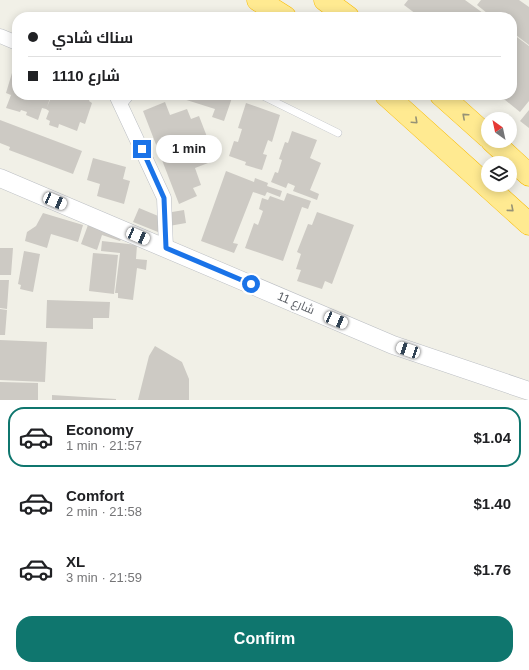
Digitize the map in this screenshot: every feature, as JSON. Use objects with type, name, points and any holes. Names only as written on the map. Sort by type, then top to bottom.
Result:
[{"type":"highway","points":[[258,0],[277,12]]},
{"type":"highway","points":[[325,0],[341,12]]},
{"type":"highway","points":[[392,100],[529,224]]},
{"type":"highway","points":[[447,100],[481,131]]},
{"type":"highway","points":[[500,148],[529,175]]},
{"type":"street","points":[[0,36],[12,41]]},
{"type":"street","points":[[123,100],[164,198],[166,248]]},
{"type":"street","name":"شارع 11","points":[[0,178],[393,344],[529,391]]},
{"type":"lane","points":[[271,100],[338,133]]},
{"type":"building","points":[[408,0],[465,0],[482,12],[413,12],[404,5]]},
{"type":"building","points":[[481,0],[519,0],[529,7],[529,45],[517,36],[517,12],[486,12],[477,5]]},
{"type":"building","points":[[517,37],[529,46],[529,101],[520,112],[505,100],[517,100]]},
{"type":"building","points":[[12,73],[12,100],[49,100],[47,107],[50,100],[89,100],[92,103],[85,124],[80,122],[77,131],[59,124],[58,128],[49,125],[50,121],[46,119],[49,111],[46,109],[42,108],[38,120],[26,115],[27,112],[21,110],[20,112],[6,108],[11,95],[6,93]]},
{"type":"building","points":[[186,100],[231,100],[224,121],[212,117],[215,109]]},
{"type":"building","points":[[165,102],[170,115],[187,109],[191,119],[199,116],[209,142],[201,145],[208,163],[195,168],[201,185],[193,188],[197,196],[179,204],[143,111]]},
{"type":"building","points":[[246,103],[280,115],[272,142],[268,140],[263,154],[267,155],[262,170],[245,165],[246,162],[229,156],[234,141],[238,142],[242,129],[238,128]]},
{"type":"building","points":[[529,110],[529,128],[520,121]]},
{"type":"building","points":[[0,120],[82,151],[73,174],[9,150],[10,147],[0,143]]},
{"type":"building","points":[[292,131],[317,140],[310,158],[321,163],[310,190],[319,194],[317,200],[293,191],[295,186],[288,183],[286,188],[271,182],[275,172],[278,173],[282,160],[279,159],[285,142],[288,143]]},
{"type":"building","points":[[93,158],[126,167],[123,179],[130,181],[124,204],[97,196],[100,184],[87,180]]},
{"type":"building","points":[[226,171],[254,182],[255,178],[268,183],[267,186],[282,191],[280,197],[267,192],[265,196],[253,192],[233,243],[238,244],[234,253],[201,241]]},
{"type":"building","points":[[287,193],[311,201],[308,209],[302,207],[283,261],[245,248],[254,223],[258,225],[263,211],[259,209],[262,198],[268,200],[270,196],[284,201]]},
{"type":"building","points":[[139,208],[163,218],[158,232],[133,222]]},
{"type":"building","points":[[184,210],[186,223],[169,226],[166,213]]},
{"type":"building","points":[[317,212],[354,225],[332,284],[325,281],[322,289],[297,281],[301,270],[296,269],[301,254],[297,252],[308,224],[312,225]]},
{"type":"building","points":[[43,213],[83,225],[78,242],[51,234],[47,248],[25,241],[27,232],[36,226]]},
{"type":"building","points":[[88,225],[122,237],[120,241],[102,235],[97,250],[81,244]]},
{"type":"building","points":[[102,241],[137,245],[136,259],[147,260],[146,270],[137,268],[133,300],[118,298],[118,293],[115,293],[120,253],[101,251]]},
{"type":"building","points":[[0,248],[13,248],[11,275],[0,275]]},
{"type":"building","points":[[24,251],[40,254],[33,292],[20,289],[21,285],[18,284]]},
{"type":"building","points":[[93,253],[118,255],[114,294],[89,291]]},
{"type":"building","points":[[0,280],[9,280],[7,309],[0,308]]},
{"type":"building","points":[[47,300],[110,302],[109,318],[93,318],[93,329],[46,328]]},
{"type":"building","points":[[0,309],[7,310],[5,335],[0,335]]},
{"type":"building","points":[[0,340],[47,342],[45,382],[0,380]]},
{"type":"building","points":[[155,346],[182,362],[189,379],[189,400],[138,400],[149,356]]},
{"type":"building","points":[[0,382],[38,383],[38,400],[0,400]]},
{"type":"building","points":[[52,395],[116,399],[116,400],[52,400]]},
{"type":"route","points":[[142,149],[164,198],[166,248],[251,284]]}]
